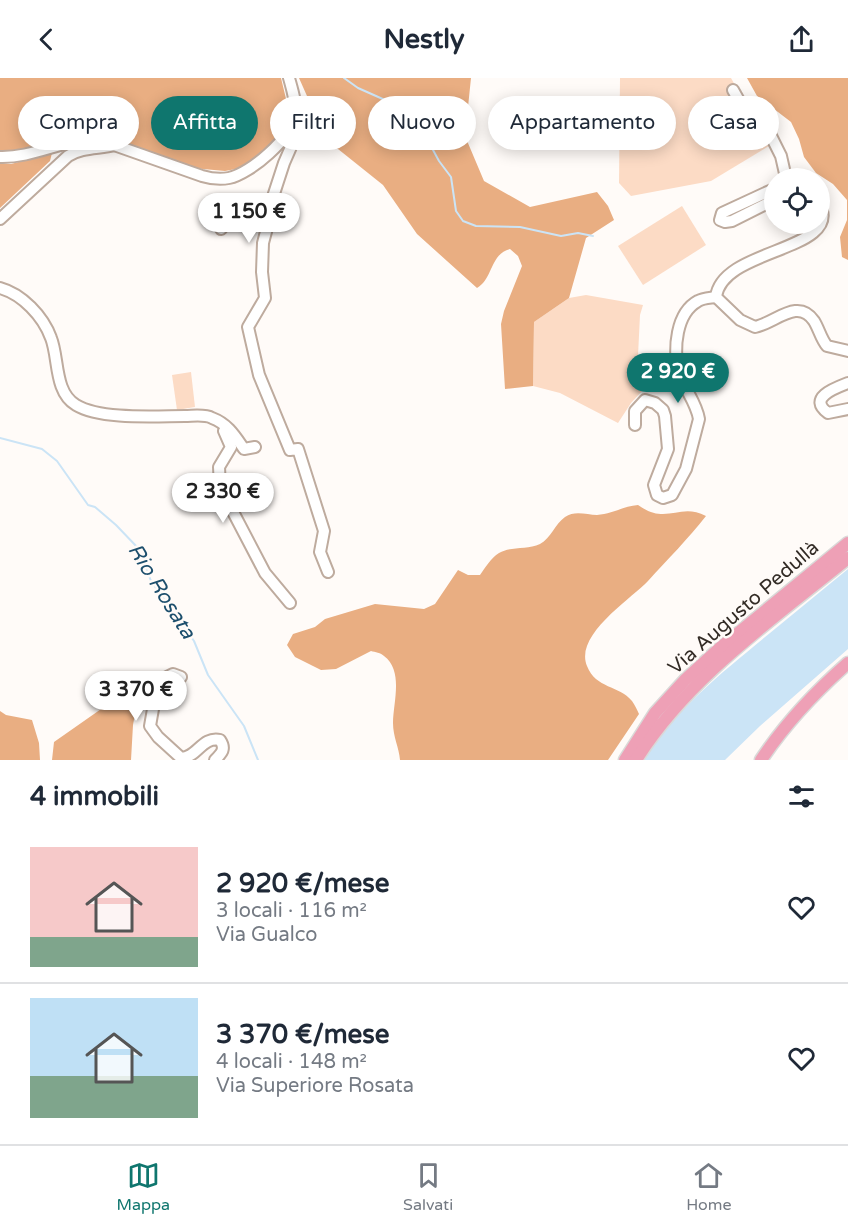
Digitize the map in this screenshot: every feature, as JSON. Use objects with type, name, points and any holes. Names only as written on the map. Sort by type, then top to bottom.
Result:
[{"type":"main road","name":"Via Augusto Pedullà","points":[[624,760],[655,713],[686,680],[720,648],[848,543]]},
{"type":"main road","name":"Via Augusto Pedullà","points":[[636,760],[649,740],[694,687],[848,558]]},
{"type":"main road","points":[[761,760],[779,734],[809,700],[848,663]]},
{"type":"street","points":[[289,78],[292,96]]},
{"type":"street","points":[[733,90],[742,106],[768,130],[781,156],[784,168]]},
{"type":"street","points":[[0,157],[41,150]]},
{"type":"street","points":[[0,219],[68,156],[78,150]]},
{"type":"street","points":[[129,150],[217,180],[243,174],[271,150]]},
{"type":"street","points":[[290,150],[273,193],[263,243],[262,272],[265,298],[248,327],[267,395],[290,450],[298,449],[324,531],[320,552],[328,572]]},
{"type":"street","points":[[764,194],[722,213],[720,220],[732,221],[764,205]]},
{"type":"street","points":[[221,229],[229,220],[243,215],[268,218]]},
{"type":"street","points":[[716,297],[725,279],[735,269],[813,234]]},
{"type":"street","points":[[0,288],[20,297],[38,315],[51,336],[56,366],[63,388],[76,406],[119,417],[211,417],[230,428],[244,449],[255,447]]},
{"type":"street","points":[[716,297],[740,320],[755,327],[794,310],[802,310],[815,322],[827,346],[848,351]]},
{"type":"street","points":[[635,425],[635,411],[645,400],[655,403],[663,410],[668,449],[656,478],[655,490],[657,495],[663,498],[672,495],[686,469],[699,418],[679,370],[678,335],[683,318],[691,306],[702,300],[716,297]]},
{"type":"street","points":[[848,383],[828,392],[820,403],[823,410],[828,413],[848,409]]},
{"type":"street","points":[[218,421],[231,447],[219,467],[220,487],[265,573],[290,603]]},
{"type":"street","points":[[181,677],[173,674],[163,679],[150,726],[158,737],[181,758],[190,756],[208,741],[220,740],[223,744],[223,751],[215,760]]},
{"type":"shaded area","points":[[0,78],[281,78],[285,96],[270,96],[270,144],[241,168],[225,171],[192,168],[137,150],[139,96],[18,96],[18,150],[0,150]]},
{"type":"shaded area","points":[[299,78],[471,78],[469,96],[368,96],[368,150],[471,150],[484,181],[530,207],[597,192],[608,206],[614,220],[586,238],[569,298],[534,322],[533,386],[505,389],[501,324],[522,266],[518,256],[510,249],[503,252],[495,261],[486,279],[477,288],[417,234],[383,185],[339,150],[356,150],[356,96],[307,96]]},
{"type":"shaded area","points":[[620,78],[731,78],[741,96],[688,96],[688,150],[762,150],[711,181],[631,196],[619,183],[619,150],[676,150],[676,96],[620,96]]},
{"type":"shaded area","points":[[747,78],[848,78],[848,260],[842,257],[840,237],[847,220],[847,200],[830,182],[830,168],[812,168],[804,157],[791,122],[779,113],[779,96],[757,96]]},
{"type":"shaded area","points":[[52,153],[50,161],[0,208],[0,163],[11,164]]},
{"type":"shaded area","points":[[682,206],[706,245],[643,285],[618,246]]},
{"type":"shaded area","points":[[586,295],[643,305],[640,315],[637,376],[643,390],[618,423],[560,393],[533,386],[534,322],[569,298]]},
{"type":"shaded area","points":[[191,372],[195,407],[177,410],[172,375]]},
{"type":"shaded area","points":[[638,505],[657,514],[688,511],[706,516],[648,581],[606,619],[589,642],[585,654],[591,673],[602,683],[627,696],[639,714],[608,760],[400,760],[393,728],[396,679],[390,662],[380,653],[371,651],[336,669],[321,670],[295,657],[287,645],[293,634],[315,627],[325,619],[375,604],[424,609],[435,604],[458,570],[468,575],[480,575],[499,553],[540,544],[569,515],[577,513],[597,515]]},
{"type":"shaded area","points":[[132,687],[139,691],[133,725],[131,760],[52,760],[54,742],[114,700],[122,691]]},
{"type":"shaded area","points":[[0,711],[6,715],[32,720],[39,743],[40,760],[0,760]]},
{"type":"water","points":[[848,569],[848,649],[725,760],[644,760],[671,724],[702,691]]},
{"type":"waterway","points":[[344,78],[358,88],[403,108],[420,126],[439,161],[451,177],[456,211],[463,221],[476,226],[520,227],[561,236],[578,233],[593,236]]},
{"type":"waterway","name":"Rio Rosata","points":[[0,438],[42,449],[57,461],[88,505],[95,507],[116,525],[138,548],[151,581],[194,641],[208,675],[244,726],[258,760]]}]
